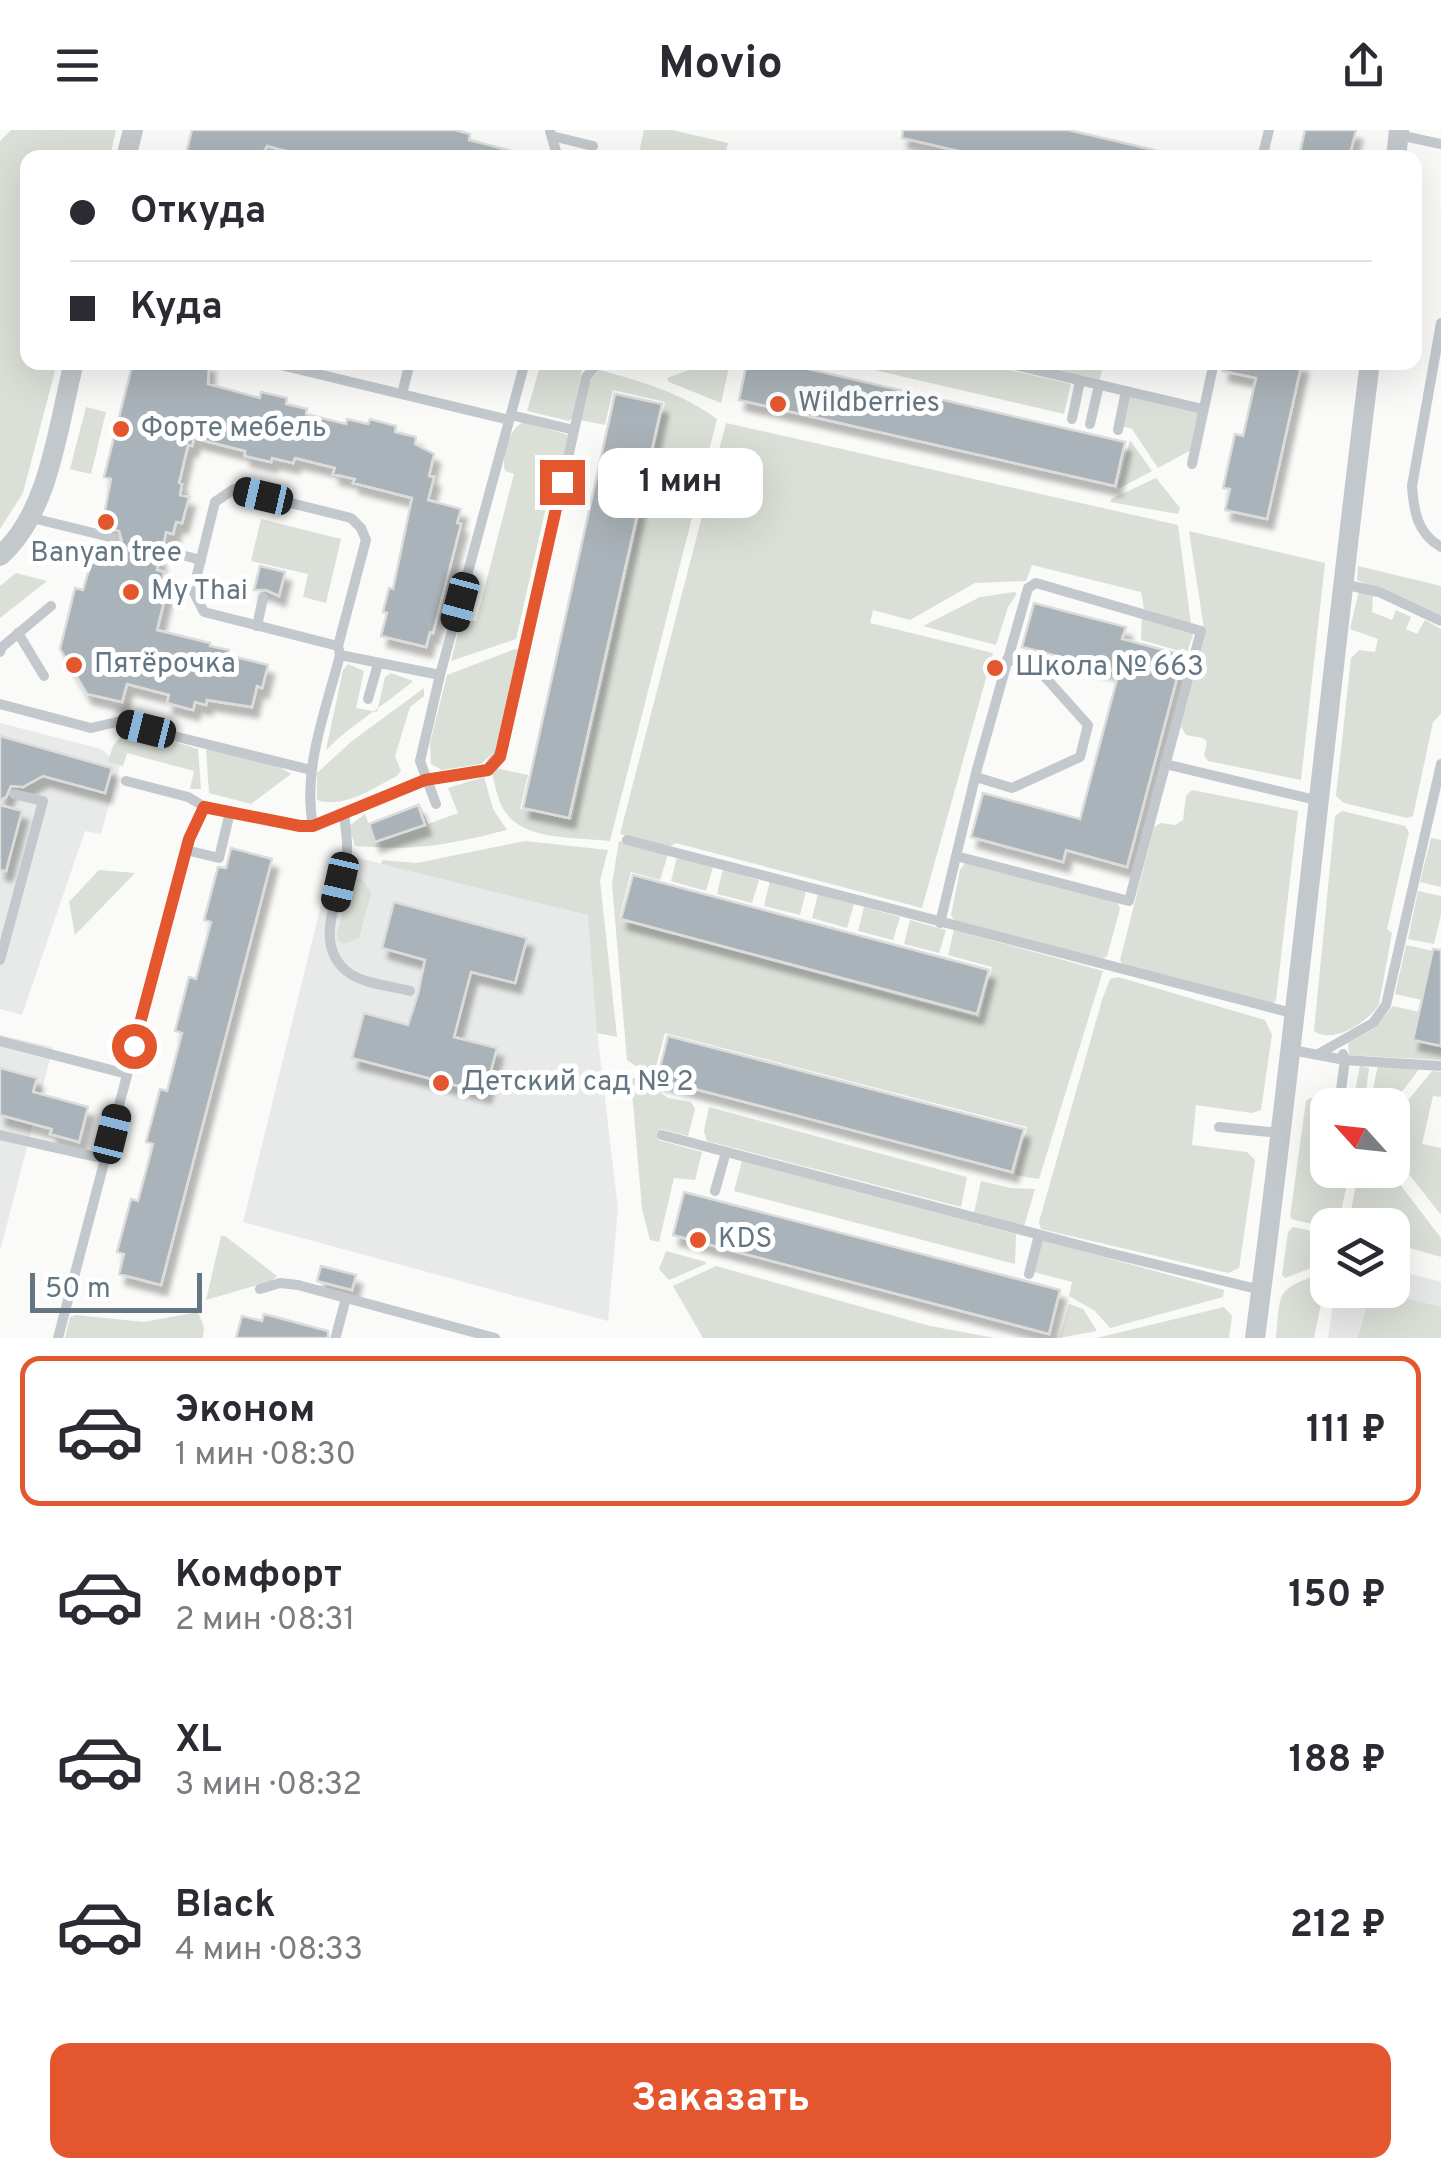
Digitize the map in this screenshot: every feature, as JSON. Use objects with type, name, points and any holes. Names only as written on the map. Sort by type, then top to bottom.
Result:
[{"type":"street","points":[[0,556],[32,518],[72,370]]},
{"type":"street","points":[[1255,1338],[1297,1015],[1342,584],[1369,370]]},
{"type":"lane","points":[[1399,132],[1441,144]]},
{"type":"lane","points":[[551,133],[594,146]]},
{"type":"lane","points":[[1441,323],[1412,486],[1413,506],[1422,533],[1441,547]]},
{"type":"lane","points":[[302,370],[574,430]]},
{"type":"lane","points":[[402,394],[408,370]]},
{"type":"lane","points":[[436,804],[420,761],[523,370]]},
{"type":"lane","points":[[126,782],[188,797],[204,807],[313,826],[425,780],[488,770],[500,757],[586,377],[592,370]]},
{"type":"lane","points":[[1037,370],[1203,409]]},
{"type":"lane","points":[[1192,464],[1212,370]]},
{"type":"lane","points":[[1072,419],[1080,380]]},
{"type":"lane","points":[[1090,424],[1099,385]]},
{"type":"lane","points":[[1118,430],[1126,391]]},
{"type":"lane","points":[[313,826],[308,800],[312,770],[339,650],[366,540],[361,528],[350,518],[234,490],[215,502],[193,592],[204,612],[339,650],[378,664],[440,674]]},
{"type":"lane","points":[[32,518],[114,538]]},
{"type":"lane","points":[[162,550],[201,560]]},
{"type":"lane","points":[[940,924],[956,856],[976,777],[1028,588],[1036,584],[1201,631],[1128,901],[956,856]]},
{"type":"lane","points":[[1342,584],[1378,592],[1441,622]]},
{"type":"lane","points":[[257,626],[263,598]]},
{"type":"lane","points":[[0,652],[2,646],[51,606]]},
{"type":"lane","points":[[18,633],[44,676]]},
{"type":"lane","points":[[976,777],[1012,788],[1080,757],[1088,725],[1036,667],[1007,659]]},
{"type":"lane","points":[[368,698],[378,664]]},
{"type":"lane","points":[[0,704],[91,728],[118,722],[312,770]]},
{"type":"lane","points":[[1165,764],[1320,802]]},
{"type":"lane","points":[[1320,1053],[1372,1023],[1386,1006],[1441,764]]},
{"type":"lane","points":[[0,960],[43,802],[14,794]]},
{"type":"lane","points":[[58,1338],[186,850],[204,807]]},
{"type":"lane","points":[[186,850],[218,858],[230,812]]},
{"type":"lane","points":[[344,813],[346,855],[328,936],[334,954],[346,971],[358,978],[410,991]]},
{"type":"lane","points":[[627,840],[1297,1015]]},
{"type":"lane","points":[[0,1041],[127,1074]]},
{"type":"lane","points":[[1338,1044],[1345,1060],[1341,1088]]},
{"type":"lane","points":[[1292,1050],[1345,1060],[1441,1066]]},
{"type":"lane","points":[[1220,1126],[1280,1133]]},
{"type":"lane","points":[[0,1134],[105,1159]]},
{"type":"lane","points":[[662,1135],[1262,1290]]},
{"type":"lane","points":[[716,1191],[726,1152]]},
{"type":"lane","points":[[1029,1274],[1039,1235]]},
{"type":"lane","points":[[260,1289],[287,1282],[494,1338]]},
{"type":"lane","points":[[336,1336],[346,1298]]},
{"type":"shaded area","points":[[11,130],[116,130],[112,150],[20,150],[20,370],[55,370],[23,493],[0,529],[0,141]]},
{"type":"shaded area","points":[[644,130],[672,130],[728,143],[726,150],[640,150]]},
{"type":"shaded area","points":[[539,370],[582,370],[569,421],[527,411]]},
{"type":"shaded area","points":[[599,370],[675,395],[717,419],[610,841],[552,836],[512,820],[498,796],[491,771],[496,768],[528,775],[520,809],[572,820],[665,402],[613,390],[605,425],[580,420],[590,381]]},
{"type":"shaded area","points":[[689,370],[728,370],[721,403],[667,378]]},
{"type":"shaded area","points":[[874,370],[1009,370],[1071,384],[1064,414]]},
{"type":"shaded area","points":[[1046,370],[1102,370],[1099,382]]},
{"type":"shaded area","points":[[1130,396],[1199,412],[1191,450],[1158,468],[1132,429],[1122,426]]},
{"type":"shaded area","points":[[86,407],[106,412],[91,474],[70,469]]},
{"type":"shaded area","points":[[523,422],[568,435],[560,472],[552,481],[516,639],[451,661],[460,624],[476,621],[514,474],[505,471],[505,450],[510,436]]},
{"type":"shaded area","points":[[726,423],[1178,525],[1191,624],[1144,609],[1141,592],[1032,565],[1026,581],[975,583],[910,620],[873,610],[870,623],[993,653],[922,908],[676,843],[669,847],[620,834]]},
{"type":"shaded area","points":[[1130,440],[1152,471],[1120,488],[1118,486]]},
{"type":"shaded area","points":[[1156,478],[1180,508],[1178,514],[1110,502],[1111,499]]},
{"type":"shaded area","points":[[261,519],[341,539],[326,603],[303,597],[308,574],[251,561]]},
{"type":"shaded area","points":[[1189,531],[1325,563],[1301,780],[1208,761],[1204,755],[1207,742],[1186,735],[1181,726],[1205,636]]},
{"type":"shaded area","points":[[1358,566],[1441,586],[1441,618],[1357,580]]},
{"type":"shaded area","points":[[16,573],[47,581],[0,618],[0,586]]},
{"type":"shaded area","points":[[1359,590],[1373,596],[1372,612],[1392,620],[1396,610],[1411,617],[1406,629],[1417,634],[1425,620],[1441,629],[1441,714],[1433,722],[1413,816],[1407,818],[1344,803],[1336,796],[1351,658],[1359,650],[1375,652],[1378,639],[1350,629]]},
{"type":"shaded area","points":[[1015,592],[996,645],[923,626],[980,597]]},
{"type":"shaded area","points":[[1142,617],[1194,631],[1187,653],[1141,640]]},
{"type":"shaded area","points":[[520,650],[495,751],[481,764],[442,770],[431,764],[430,743],[447,675]]},
{"type":"shaded area","points":[[348,664],[364,671],[356,708],[373,711],[326,750],[343,670]]},
{"type":"shaded area","points":[[391,673],[413,681],[402,690],[378,708],[385,677]]},
{"type":"shaded area","points":[[424,688],[424,696],[410,707],[395,756],[401,771],[397,776],[348,800],[317,800],[317,773],[352,741]]},
{"type":"shaded area","points":[[0,723],[101,749],[120,765],[101,834],[85,831],[22,1015],[0,1009]]},
{"type":"shaded area","points":[[128,728],[198,749],[201,789],[190,789],[194,771],[127,753],[123,766],[108,762],[113,746]]},
{"type":"shaded area","points":[[209,749],[278,766],[291,774],[251,804],[209,793]]},
{"type":"shaded area","points":[[484,777],[493,809],[507,830],[432,846],[355,846],[349,826],[365,814],[375,841],[380,820],[388,839],[425,825],[418,804],[428,824],[458,813],[448,788]]},
{"type":"shaded area","points":[[1192,790],[1298,811],[1273,1004],[1123,965],[1120,960],[1154,827],[1183,820],[1186,796]]},
{"type":"shaded area","points":[[1342,811],[1405,826],[1409,832],[1387,929],[1392,933],[1379,1004],[1350,1030],[1322,1035],[1314,1031],[1335,816]]},
{"type":"shaded area","points":[[1431,838],[1441,840],[1441,887],[1420,882]]},
{"type":"shaded area","points":[[525,841],[608,850],[600,881],[617,1037],[597,1033],[588,915],[381,864],[382,860],[417,863]]},
{"type":"shaded area","points":[[619,841],[668,854],[660,880],[631,872],[619,920],[980,1018],[992,967],[948,955],[954,930],[1103,971],[1039,1179],[1015,1175],[1027,1127],[665,1033],[653,1078],[627,1060],[612,884]]},
{"type":"shaded area","name":"Детский сад № 2","points":[[334,852],[589,915],[598,1039],[618,1209],[608,1321],[243,1222]]},
{"type":"shaded area","points":[[677,857],[713,867],[706,891],[671,881]]},
{"type":"shaded area","points":[[965,863],[1118,903],[1120,909],[1107,956],[1101,960],[955,921],[951,915],[960,870]]},
{"type":"shaded area","points":[[723,869],[759,880],[752,903],[717,894]]},
{"type":"shaded area","points":[[99,870],[135,873],[75,935],[69,902]]},
{"type":"shaded area","points":[[352,874],[363,880],[371,893],[359,938],[344,944],[337,934]]},
{"type":"shaded area","points":[[770,881],[806,891],[800,915],[764,906]]},
{"type":"shaded area","points":[[1418,891],[1441,896],[1434,944],[1408,939]]},
{"type":"shaded area","points":[[818,894],[854,904],[847,928],[812,918]]},
{"type":"shaded area","points":[[864,907],[900,917],[893,940],[858,931]]},
{"type":"shaded area","points":[[910,920],[946,930],[939,953],[904,944]]},
{"type":"shaded area","points":[[1406,945],[1433,951],[1422,1000],[1395,994]]},
{"type":"shaded area","points":[[1118,977],[1265,1020],[1272,1035],[1261,1110],[1252,1113],[1196,1105],[1192,1145],[1247,1152],[1255,1160],[1239,1268],[1228,1273],[1041,1229],[1039,1222],[1102,1000],[1110,979]]},
{"type":"shaded area","points":[[1393,1006],[1419,1012],[1413,1040],[1441,1046],[1441,1060],[1349,1055],[1348,1043],[1375,1028]]},
{"type":"shaded area","points":[[0,1035],[53,1047],[0,1251]]},
{"type":"shaded area","points":[[1360,1065],[1369,1068],[1366,1088],[1356,1088]]},
{"type":"shaded area","points":[[1378,1065],[1419,1069],[1405,1088],[1373,1088]]},
{"type":"shaded area","points":[[1432,1071],[1441,1072],[1441,1097],[1433,1096],[1422,1144],[1441,1148],[1441,1215],[1410,1176],[1410,1098]]},
{"type":"shaded area","points":[[637,1077],[668,1098],[691,1102],[695,1109],[688,1136],[661,1129],[658,1140],[702,1152],[695,1180],[674,1178],[659,1242],[650,1240],[642,1209],[631,1079]]},
{"type":"shaded area","points":[[1310,1098],[1310,1188],[1346,1188],[1342,1208],[1310,1208],[1310,1223],[1290,1217],[1306,1101]]},
{"type":"shaded area","points":[[709,1107],[967,1177],[961,1207],[707,1141],[704,1131]]},
{"type":"shaded area","points":[[742,1161],[1016,1234],[1015,1264],[734,1191]]},
{"type":"shaded area","points":[[981,1181],[1035,1189],[1024,1226],[974,1213]]},
{"type":"shaded area","points":[[1355,1188],[1403,1188],[1441,1238],[1441,1257],[1410,1248],[1410,1208],[1351,1208]]},
{"type":"shaded area","points":[[1293,1227],[1310,1230],[1310,1268],[1285,1278],[1282,1275],[1288,1232]]},
{"type":"shaded area","points":[[221,1236],[277,1276],[272,1281],[206,1300]]},
{"type":"shaded area","points":[[1042,1240],[1224,1290],[1223,1297],[1110,1328],[1095,1311],[1069,1296],[1072,1282],[1034,1272]]},
{"type":"shaded area","points":[[666,1251],[706,1264],[669,1280],[659,1269]]},
{"type":"shaded area","points":[[716,1266],[930,1326],[995,1338],[703,1338],[673,1286]]},
{"type":"shaded area","points":[[1410,1274],[1441,1282],[1441,1338],[1328,1338],[1332,1308],[1410,1308]]},
{"type":"shaded area","points":[[1310,1278],[1310,1308],[1320,1308],[1314,1338],[1276,1338],[1281,1300],[1297,1283]]},
{"type":"shaded area","points":[[1410,1299],[1441,1307],[1441,1338],[1358,1338],[1366,1308],[1410,1308]]},
{"type":"shaded area","points":[[1069,1304],[1083,1309],[1097,1331],[1059,1338]]},
{"type":"shaded area","points":[[1224,1307],[1232,1316],[1229,1338],[1097,1338]]},
{"type":"shaded area","points":[[198,1312],[204,1327],[203,1338],[65,1338],[70,1317],[76,1315],[144,1322]]},
{"type":"building","points":[[192,130],[455,130],[470,134],[469,140],[508,150],[282,150],[267,146],[265,150],[187,150]]},
{"type":"building","points":[[903,130],[1068,130],[1154,150],[954,150],[902,138]]},
{"type":"building","points":[[1305,130],[1356,130],[1351,150],[1301,150]]},
{"type":"building","points":[[131,370],[209,370],[208,384],[260,398],[261,392],[287,398],[286,404],[307,409],[306,414],[346,424],[347,419],[368,424],[370,419],[396,426],[395,432],[416,437],[415,444],[434,454],[428,500],[461,509],[457,523],[461,524],[426,647],[381,636],[387,613],[383,612],[389,588],[393,589],[412,498],[353,483],[355,479],[333,474],[335,468],[295,458],[293,463],[272,458],[271,462],[194,438],[192,446],[188,445],[179,483],[180,495],[189,497],[182,523],[176,522],[173,534],[166,532],[164,542],[153,549],[160,558],[157,570],[164,572],[161,584],[168,585],[157,630],[210,643],[229,650],[228,655],[268,665],[262,688],[257,686],[252,707],[207,700],[206,705],[195,702],[193,710],[167,703],[169,695],[127,684],[122,702],[87,694],[60,649],[75,588],[83,590],[97,543],[115,547],[122,541],[119,531],[102,526],[111,479],[104,477]]},
{"type":"building","points":[[745,370],[813,370],[1125,442],[1115,486],[739,400]]},
{"type":"building","points":[[1300,370],[1267,519],[1225,510],[1230,489],[1223,488],[1235,434],[1243,436],[1256,378],[1223,371]]},
{"type":"building","points":[[615,394],[662,404],[569,818],[523,808]]},
{"type":"building","points":[[260,566],[285,572],[279,596],[254,590]]},
{"type":"building","points":[[1034,603],[1126,627],[1122,639],[1183,655],[1127,867],[1066,850],[1063,862],[971,837],[983,793],[1080,819],[1119,672],[1022,647]]},
{"type":"building","points":[[0,736],[112,768],[105,793],[43,776],[23,787],[11,786],[0,800]]},
{"type":"building","points":[[0,805],[22,811],[6,871],[0,870]]},
{"type":"building","points":[[418,805],[425,825],[375,842],[369,824]]},
{"type":"building","points":[[231,848],[272,859],[161,1285],[119,1274],[124,1254],[117,1252],[131,1199],[138,1201],[153,1144],[146,1142],[160,1089],[167,1091],[182,1033],[175,1031],[189,977],[196,979],[211,922],[204,920],[218,867],[226,868]]},
{"type":"building","points":[[633,875],[989,970],[977,1014],[621,919]]},
{"type":"building","points":[[394,902],[527,938],[515,983],[471,972],[454,1037],[497,1048],[485,1093],[352,1058],[364,1013],[408,1025],[418,994],[425,960],[382,948]]},
{"type":"building","points":[[1433,949],[1441,950],[1441,1046],[1413,1040]]},
{"type":"building","points":[[668,1036],[1024,1129],[1012,1172],[657,1079]]},
{"type":"building","points":[[0,1068],[37,1078],[33,1092],[88,1107],[79,1142],[50,1134],[52,1129],[0,1115]]},
{"type":"building","points":[[684,1192],[1060,1290],[1049,1334],[673,1235]]},
{"type":"building","points":[[321,1266],[356,1275],[352,1290],[317,1281]]},
{"type":"building","points":[[264,1314],[328,1331],[328,1338],[236,1338],[242,1316],[262,1321]]},
{"type":"place","name":"Wildberries","points":[[778,404]]},
{"type":"place","name":"Форте мебель","points":[[121,429]]},
{"type":"place","name":"Banyan tree","points":[[106,522]]},
{"type":"place","name":"My Thai","points":[[131,592]]},
{"type":"place","name":"Пятёрочка","points":[[74,665]]},
{"type":"place","name":"Школа № 663","points":[[995,668]]},
{"type":"place","name":"Детский сад № 2","points":[[441,1083]]},
{"type":"place","name":"KDS","points":[[698,1240]]},
{"type":"route","points":[[134,1046],[189,839],[204,807],[313,826],[425,780],[488,770],[500,757],[562,482]]}]
